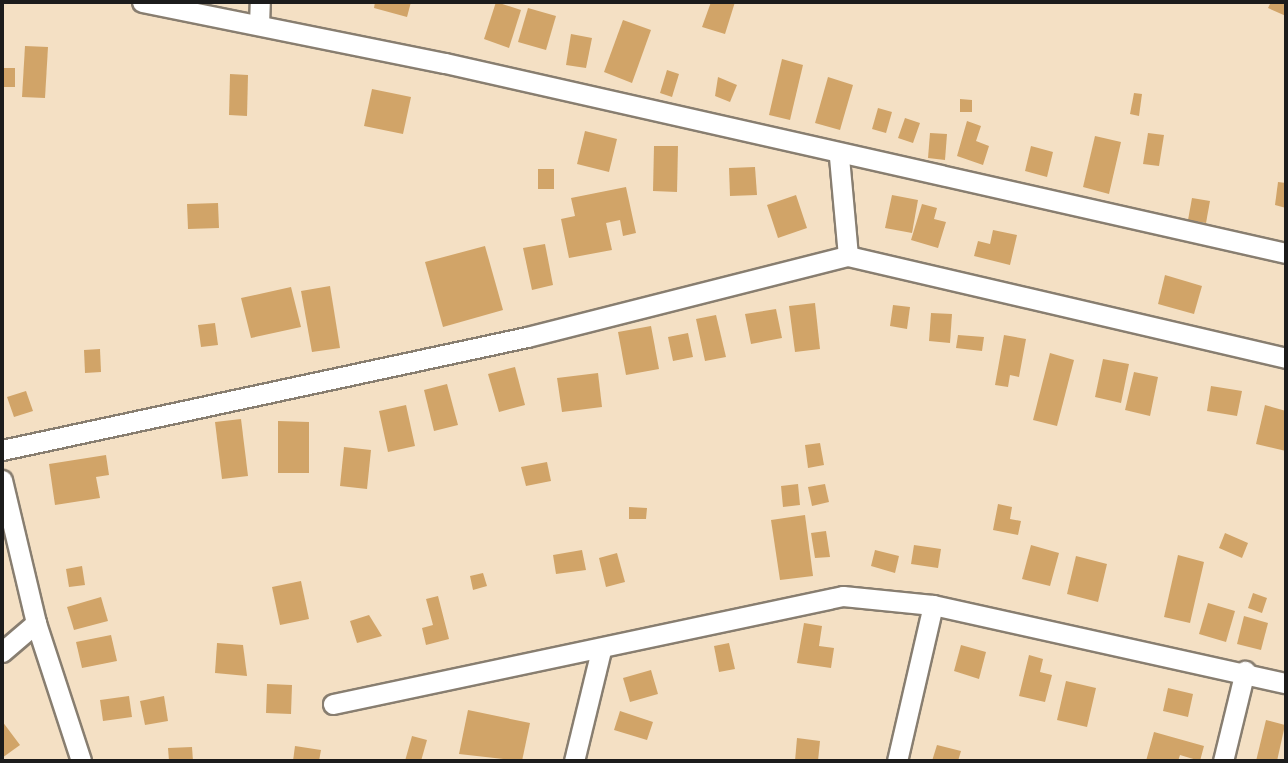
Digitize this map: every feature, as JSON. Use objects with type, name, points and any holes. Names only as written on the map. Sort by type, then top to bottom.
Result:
[{"type":"street","points":[[142,2],[1286,253]]},
{"type":"street","points":[[259,26],[260,2]]},
{"type":"street","points":[[839,157],[848,256]]},
{"type":"street","points":[[2,450],[527,337],[848,256],[1286,358]]},
{"type":"street","points":[[2,481],[36,623],[81,761]]},
{"type":"street","points":[[333,704],[601,650],[843,596],[933,605],[1245,671],[1286,683]]},
{"type":"street","points":[[897,761],[933,605]]},
{"type":"street","points":[[2,652],[36,623]]},
{"type":"street","points":[[574,761],[601,650]]},
{"type":"street","points":[[1223,761],[1245,671]]},
{"type":"building","points":[[375,2],[411,2],[407,17],[374,8]]},
{"type":"building","points":[[496,2],[521,10],[509,48],[484,39]]},
{"type":"building","points":[[711,2],[735,2],[725,34],[702,27]]},
{"type":"building","points":[[1271,2],[1286,2],[1286,16],[1268,8]]},
{"type":"building","points":[[528,8],[556,16],[546,50],[518,42]]},
{"type":"building","points":[[623,20],[651,30],[632,83],[604,72]]},
{"type":"building","points":[[571,34],[592,38],[586,68],[566,65]]},
{"type":"building","points":[[25,46],[48,47],[45,98],[22,97]]},
{"type":"building","points":[[782,59],[803,65],[790,120],[769,115]]},
{"type":"building","points":[[2,68],[15,68],[15,87],[2,87]]},
{"type":"building","points":[[667,70],[679,74],[672,97],[660,93]]},
{"type":"building","points":[[230,74],[248,75],[247,116],[229,115]]},
{"type":"building","points":[[718,77],[737,85],[730,102],[715,96]]},
{"type":"building","points":[[828,77],[853,85],[840,130],[815,123]]},
{"type":"building","points":[[372,89],[411,97],[403,134],[364,126]]},
{"type":"building","points":[[1134,93],[1142,94],[1139,116],[1130,114]]},
{"type":"building","points":[[960,99],[972,100],[972,112],[960,112]]},
{"type":"building","points":[[878,108],[892,112],[886,133],[872,129]]},
{"type":"building","points":[[905,118],[920,123],[913,143],[898,138]]},
{"type":"building","points":[[967,121],[981,126],[976,141],[989,146],[983,165],[957,156]]},
{"type":"building","points":[[585,131],[617,139],[609,172],[577,164]]},
{"type":"building","points":[[930,133],[947,134],[945,160],[928,158]]},
{"type":"building","points":[[1148,133],[1164,135],[1159,166],[1143,164]]},
{"type":"building","points":[[1095,136],[1121,142],[1109,194],[1083,187]]},
{"type":"building","points":[[654,146],[678,146],[677,192],[653,191]]},
{"type":"building","points":[[1031,146],[1053,152],[1047,177],[1025,171]]},
{"type":"building","points":[[755,167],[757,195],[730,196],[729,168]]},
{"type":"building","points":[[538,169],[554,169],[554,189],[538,189]]},
{"type":"building","points":[[1278,182],[1286,183],[1286,208],[1275,205]]},
{"type":"building","points":[[626,187],[636,233],[623,236],[620,220],[606,223],[612,250],[569,258],[561,219],[575,216],[571,198]]},
{"type":"building","points":[[796,195],[807,228],[778,238],[767,205]]},
{"type":"building","points":[[892,195],[918,200],[912,233],[885,228]]},
{"type":"building","points":[[1192,198],[1210,201],[1206,223],[1188,220]]},
{"type":"building","points":[[218,203],[219,228],[188,229],[187,204]]},
{"type":"building","points":[[922,204],[937,208],[934,219],[946,222],[938,248],[911,240]]},
{"type":"building","points":[[993,230],[1017,235],[1010,265],[974,256],[978,241],[990,244]]},
{"type":"building","points":[[545,244],[553,285],[532,290],[523,248]]},
{"type":"building","points":[[485,246],[503,310],[443,327],[425,262]]},
{"type":"building","points":[[1165,275],[1202,286],[1194,314],[1158,304]]},
{"type":"building","points":[[330,286],[340,348],[312,352],[301,291]]},
{"type":"building","points":[[291,287],[301,327],[251,338],[241,298]]},
{"type":"building","points":[[815,303],[820,349],[795,352],[789,306]]},
{"type":"building","points":[[893,305],[910,307],[907,329],[890,326]]},
{"type":"building","points":[[776,309],[782,338],[751,344],[745,314]]},
{"type":"building","points":[[931,313],[952,314],[950,343],[929,341]]},
{"type":"building","points":[[716,315],[726,357],[705,361],[696,319]]},
{"type":"building","points":[[215,323],[218,345],[201,347],[198,325]]},
{"type":"building","points":[[651,326],[659,369],[626,375],[618,332]]},
{"type":"building","points":[[688,333],[693,357],[673,361],[668,337]]},
{"type":"building","points":[[958,335],[984,337],[982,351],[956,348]]},
{"type":"building","points":[[1004,335],[1026,339],[1019,377],[1010,375],[1008,387],[995,385]]},
{"type":"building","points":[[100,349],[101,372],[85,373],[84,350]]},
{"type":"building","points":[[1050,353],[1074,360],[1057,426],[1033,420]]},
{"type":"building","points":[[1103,359],[1129,364],[1121,403],[1095,397]]},
{"type":"building","points":[[515,367],[525,405],[499,412],[488,374]]},
{"type":"building","points":[[1134,372],[1158,377],[1150,416],[1125,410]]},
{"type":"building","points":[[598,373],[602,407],[562,412],[557,378]]},
{"type":"building","points":[[447,384],[458,425],[434,431],[424,390]]},
{"type":"building","points":[[1211,386],[1242,391],[1237,416],[1207,411]]},
{"type":"building","points":[[26,391],[33,411],[14,417],[7,397]]},
{"type":"building","points":[[406,405],[415,446],[388,452],[379,411]]},
{"type":"building","points":[[1265,405],[1286,411],[1286,451],[1256,444]]},
{"type":"building","points":[[241,419],[248,476],[222,479],[215,422]]},
{"type":"building","points":[[278,421],[309,422],[309,473],[278,473]]},
{"type":"building","points":[[820,443],[824,465],[808,468],[805,445]]},
{"type":"building","points":[[344,447],[371,450],[367,489],[340,486]]},
{"type":"building","points":[[106,455],[109,475],[96,477],[100,498],[55,505],[49,464]]},
{"type":"building","points":[[547,462],[551,481],[526,486],[521,467]]},
{"type":"building","points":[[798,484],[800,505],[783,507],[781,486]]},
{"type":"building","points":[[825,484],[829,502],[812,506],[808,487]]},
{"type":"building","points":[[998,504],[1012,507],[1010,519],[1021,521],[1018,535],[993,530]]},
{"type":"building","points":[[629,507],[647,508],[646,519],[629,519]]},
{"type":"building","points":[[805,515],[813,576],[780,580],[771,520]]},
{"type":"building","points":[[826,531],[830,557],[815,558],[811,533]]},
{"type":"building","points":[[1225,533],[1248,543],[1242,558],[1219,548]]},
{"type":"building","points":[[914,545],[941,549],[938,568],[911,564]]},
{"type":"building","points":[[1031,545],[1059,553],[1050,586],[1022,579]]},
{"type":"building","points":[[582,550],[586,570],[556,574],[553,555]]},
{"type":"building","points":[[875,550],[899,556],[895,573],[871,566]]},
{"type":"building","points":[[617,553],[625,582],[606,587],[599,558]]},
{"type":"building","points":[[1178,555],[1204,562],[1190,623],[1164,617]]},
{"type":"building","points":[[1076,556],[1107,564],[1098,602],[1067,594]]},
{"type":"building","points":[[82,566],[85,585],[69,587],[66,569]]},
{"type":"building","points":[[483,573],[487,586],[473,590],[470,576]]},
{"type":"building","points":[[301,581],[309,619],[280,625],[272,587]]},
{"type":"building","points":[[1253,593],[1267,598],[1262,613],[1248,608]]},
{"type":"building","points":[[438,596],[449,639],[426,645],[422,628],[433,625],[426,599]]},
{"type":"building","points":[[101,597],[108,621],[74,630],[67,607]]},
{"type":"building","points":[[1208,603],[1235,611],[1226,642],[1199,634]]},
{"type":"building","points":[[369,615],[382,636],[357,643],[350,621]]},
{"type":"building","points":[[1244,616],[1268,623],[1261,650],[1237,644]]},
{"type":"building","points":[[804,623],[822,626],[819,646],[834,648],[831,668],[797,663]]},
{"type":"building","points":[[111,635],[117,661],[82,668],[76,642]]},
{"type":"building","points":[[217,643],[243,645],[247,676],[215,673]]},
{"type":"building","points":[[729,643],[735,669],[719,672],[714,646]]},
{"type":"building","points":[[961,645],[986,652],[979,679],[954,671]]},
{"type":"building","points":[[1029,655],[1043,659],[1040,672],[1052,675],[1045,702],[1019,696]]},
{"type":"building","points":[[651,670],[658,694],[630,702],[623,678]]},
{"type":"building","points":[[1066,681],[1096,688],[1087,727],[1057,720]]},
{"type":"building","points":[[267,684],[292,685],[291,714],[266,713]]},
{"type":"building","points":[[1168,688],[1193,694],[1188,717],[1163,711]]},
{"type":"building","points":[[129,696],[132,717],[103,721],[100,700]]},
{"type":"building","points":[[164,696],[168,721],[145,725],[140,701]]},
{"type":"building","points":[[468,710],[530,723],[522,761],[459,754]]},
{"type":"building","points":[[620,711],[653,722],[647,740],[614,730]]},
{"type":"building","points":[[1266,720],[1285,725],[1277,761],[1256,761]]},
{"type":"building","points":[[2,721],[20,745],[2,758]]},
{"type":"building","points":[[1154,732],[1204,746],[1200,761],[1180,755],[1178,761],[1146,761]]},
{"type":"building","points":[[412,736],[427,740],[421,761],[405,761]]},
{"type":"building","points":[[797,738],[820,741],[818,761],[795,761]]},
{"type":"building","points":[[937,745],[961,751],[958,761],[932,761]]},
{"type":"building","points":[[295,746],[321,750],[319,761],[293,761]]},
{"type":"building","points":[[192,747],[193,761],[169,761],[168,748]]}]
